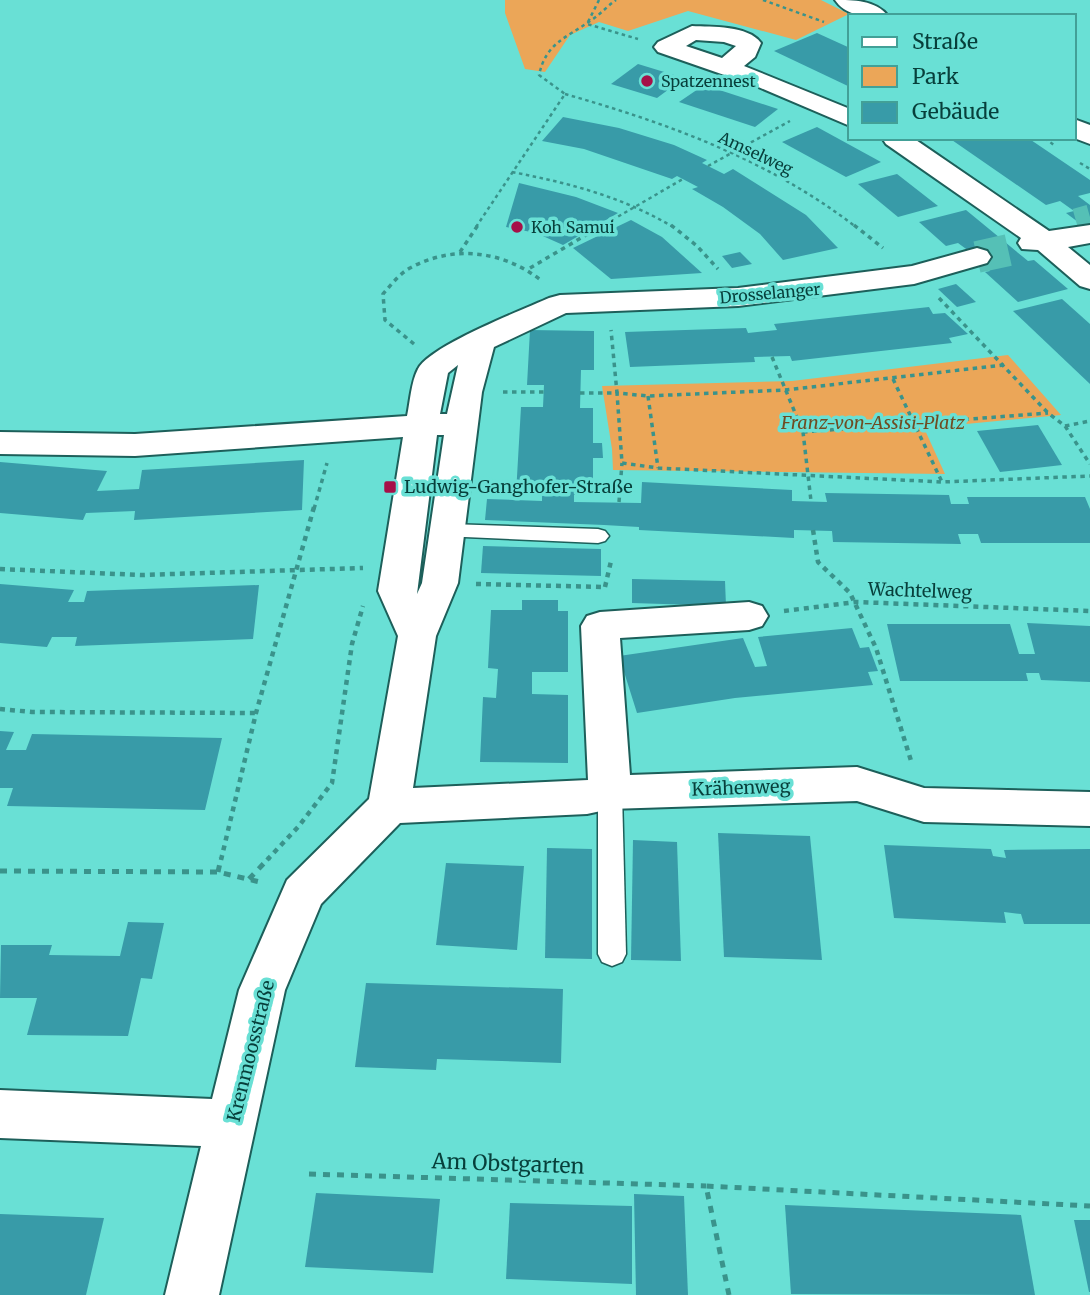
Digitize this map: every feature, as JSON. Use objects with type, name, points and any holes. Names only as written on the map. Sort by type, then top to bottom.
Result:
[{"type":"street","points":[[846,0],[873,14]]},
{"type":"street","points":[[666,47],[692,33],[727,35],[750,43],[747,52],[726,67]]},
{"type":"street","points":[[666,47],[726,67],[848,117]]},
{"type":"street","points":[[898,140],[1044,240],[1090,280]]},
{"type":"street","points":[[1013,248],[1044,240],[1073,239],[1083,228]]},
{"type":"street","name":"Drosselanger","points":[[559,304],[738,297],[914,275],[976,257]]},
{"type":"street","points":[[417,636],[384,569],[422,424],[433,370],[448,357],[481,339],[559,304]]},
{"type":"street","points":[[389,806],[417,636],[440,583],[466,392],[481,339]]},
{"type":"street","points":[[0,443],[135,445],[463,423]]},
{"type":"street","points":[[610,792],[600,626],[749,616]]},
{"type":"street","name":"Krähenweg","points":[[389,806],[587,797],[610,792],[857,785],[924,805],[1090,809]]},
{"type":"street","name":"Krenmoosstraße","points":[[192,1295],[262,990],[303,893],[389,806]]},
{"type":"street","points":[[0,1114],[233,1124]]},
{"type":"lane","points":[[449,531],[606,542]]},
{"type":"lane","points":[[610,792],[612,954]]},
{"type":"path","points":[[587,24],[599,0]]},
{"type":"path","points":[[460,252],[565,94],[539,75],[541,60],[564,33],[587,24],[616,0]]},
{"type":"path","points":[[762,0],[826,22]]},
{"type":"path","points":[[587,24],[666,47]]},
{"type":"path","name":"Amselweg","points":[[565,94],[631,113],[730,153],[786,180],[842,216],[914,275],[1004,365]]},
{"type":"path","points":[[708,166],[820,105]]},
{"type":"path","points":[[512,172],[578,184],[638,205],[700,246],[738,297]]},
{"type":"path","points":[[529,268],[683,179]]},
{"type":"path","points":[[433,370],[412,342],[386,320],[383,294],[409,269],[460,252],[502,256],[529,268],[558,296],[559,304]]},
{"type":"path","points":[[609,301],[622,463],[620,502]]},
{"type":"path","points":[[772,357],[803,432],[811,501]]},
{"type":"path","points":[[580,393],[648,396],[785,390],[1004,365],[1048,413],[1065,426],[1090,464]]},
{"type":"path","points":[[893,379],[942,482]]},
{"type":"path","points":[[648,396],[658,468]]},
{"type":"path","points":[[803,432],[1048,413]]},
{"type":"path","points":[[1065,426],[1090,421]]},
{"type":"path","points":[[218,872],[256,713],[336,432]]},
{"type":"path","points":[[622,463],[658,468],[808,477],[942,482],[1090,476]]},
{"type":"path","points":[[813,530],[817,562],[850,593],[876,648],[924,805]]},
{"type":"path","points":[[600,626],[605,587],[606,542]]},
{"type":"path","points":[[0,569],[141,575],[296,568],[384,569],[352,644],[332,783],[298,827],[249,879]]},
{"type":"path","points":[[440,583],[605,587]]},
{"type":"path","name":"Wachtelweg","points":[[749,616],[856,602],[1090,611]]},
{"type":"path","points":[[0,709],[32,712],[256,713]]},
{"type":"path","points":[[0,871],[218,872],[303,893]]},
{"type":"path","name":"Am Obstgarten","points":[[309,1174],[706,1185],[1090,1206]]},
{"type":"path","points":[[706,1185],[729,1295]]},
{"type":"green space","points":[[505,0],[821,0],[849,14],[796,40],[688,11],[628,31],[599,22],[570,35],[545,72],[525,69],[505,13]]},
{"type":"green space","name":"Franz-von-Assisi-Platz","points":[[1008,355],[1061,415],[924,428],[945,474],[613,470],[602,386],[792,381]]},
{"type":"building","points":[[817,33],[848,47],[848,86],[774,51]]},
{"type":"building","name":"Spatzennest","points":[[638,64],[684,78],[657,98],[611,84]]},
{"type":"building","points":[[704,85],[778,109],[755,127],[679,102]]},
{"type":"building","points":[[563,117],[619,128],[674,145],[707,160],[702,163],[724,174],[733,169],[806,215],[838,248],[783,260],[760,234],[692,189],[698,187],[677,176],[672,179],[584,149],[542,141]]},
{"type":"building","points":[[817,127],[881,162],[846,177],[782,142]]},
{"type":"building","points":[[952,140],[1031,140],[1090,180],[1090,193],[1078,196],[1090,205],[1090,231],[1066,213],[1074,211],[1060,201],[1046,205]]},
{"type":"building","points":[[897,174],[938,206],[898,217],[858,184]]},
{"type":"building","points":[[519,183],[576,197],[618,213],[563,245],[536,233],[506,227]]},
{"type":"building","points":[[966,210],[1028,261],[1034,260],[1068,289],[1018,302],[985,272],[990,271],[977,257],[958,243],[946,246],[919,222]]},
{"type":"building","points":[[631,220],[662,237],[702,273],[611,279],[573,248]]},
{"type":"building","points":[[740,252],[752,264],[732,268],[722,256]]},
{"type":"building","points":[[956,284],[976,302],[957,307],[938,289]]},
{"type":"building","points":[[1062,299],[1090,324],[1090,384],[1013,311]]},
{"type":"building","points":[[929,307],[933,314],[945,313],[968,334],[949,338],[952,343],[792,361],[790,356],[754,357],[755,362],[630,367],[625,332],[746,328],[748,333],[777,330],[774,324]]},
{"type":"building","points":[[530,330],[594,331],[594,370],[581,370],[580,408],[593,408],[593,443],[602,443],[603,458],[593,458],[593,495],[574,495],[574,502],[641,503],[642,482],[792,490],[792,501],[827,502],[825,493],[949,495],[951,504],[969,504],[967,497],[1085,497],[1090,509],[1090,543],[981,543],[978,534],[958,534],[961,544],[833,542],[832,531],[794,530],[794,538],[485,520],[487,499],[542,501],[542,494],[516,494],[521,407],[543,407],[544,385],[527,385]]},
{"type":"building","points":[[1038,425],[1062,465],[1000,472],[977,431]]},
{"type":"building","points":[[304,460],[302,510],[134,520],[135,511],[86,513],[83,520],[0,513],[0,462],[107,471],[97,491],[139,489],[142,470]]},
{"type":"building","points":[[483,546],[601,549],[601,576],[481,573]]},
{"type":"building","points":[[632,579],[725,581],[726,606],[632,603]]},
{"type":"building","points":[[0,584],[74,590],[68,602],[84,602],[87,591],[259,585],[253,639],[75,646],[77,637],[52,637],[47,647],[0,643]]},
{"type":"building","points":[[522,600],[558,600],[558,611],[568,611],[568,672],[532,672],[532,694],[568,695],[568,763],[480,762],[483,697],[496,698],[498,669],[488,668],[491,610],[522,610]]},
{"type":"building","points":[[1027,623],[1090,626],[1090,682],[1041,680],[1039,673],[1026,673],[1028,681],[900,681],[887,624],[1010,624],[1019,654],[1035,654]]},
{"type":"building","points":[[852,628],[860,648],[869,647],[878,671],[868,672],[873,685],[735,698],[637,713],[619,656],[743,638],[755,667],[767,666],[758,637]]},
{"type":"building","points":[[0,731],[14,732],[6,750],[26,750],[32,734],[222,738],[205,810],[7,806],[13,788],[0,788]]},
{"type":"building","points":[[718,833],[810,836],[822,960],[724,957]]},
{"type":"building","points":[[633,840],[677,842],[681,961],[631,960]]},
{"type":"building","points":[[884,845],[991,849],[993,856],[1006,858],[1004,850],[1090,849],[1090,924],[1024,924],[1021,914],[1004,912],[1006,923],[894,918]]},
{"type":"building","points":[[547,848],[592,849],[592,959],[545,958]]},
{"type":"building","points":[[446,863],[524,866],[517,950],[436,945]]},
{"type":"building","points":[[128,922],[164,923],[152,979],[141,978],[128,1036],[27,1035],[37,998],[0,998],[1,945],[52,945],[49,955],[120,956]]},
{"type":"building","points":[[366,983],[563,989],[561,1063],[437,1059],[436,1070],[355,1067]]},
{"type":"building","points":[[316,1193],[440,1199],[433,1273],[305,1267]]},
{"type":"building","points":[[634,1194],[684,1196],[688,1295],[636,1295]]},
{"type":"building","points":[[510,1203],[632,1206],[632,1284],[506,1279]]},
{"type":"building","points":[[785,1205],[1021,1215],[1035,1295],[791,1294]]},
{"type":"building","points":[[0,1214],[104,1218],[86,1295],[0,1295]]},
{"type":"building","points":[[1074,1220],[1090,1220],[1090,1292],[1089,1292]]},
{"type":"tunnel","points":[[1076,221],[1090,217]]},
{"type":"tunnel","points":[[977,257],[1013,249]]},
{"type":"place","name":"Spatzennest","points":[[647,81]]},
{"type":"place","name":"Koh Samui","points":[[517,227]]},
{"type":"place","name":"Ludwig-Ganghofer-Straße","points":[[390,487]]}]
